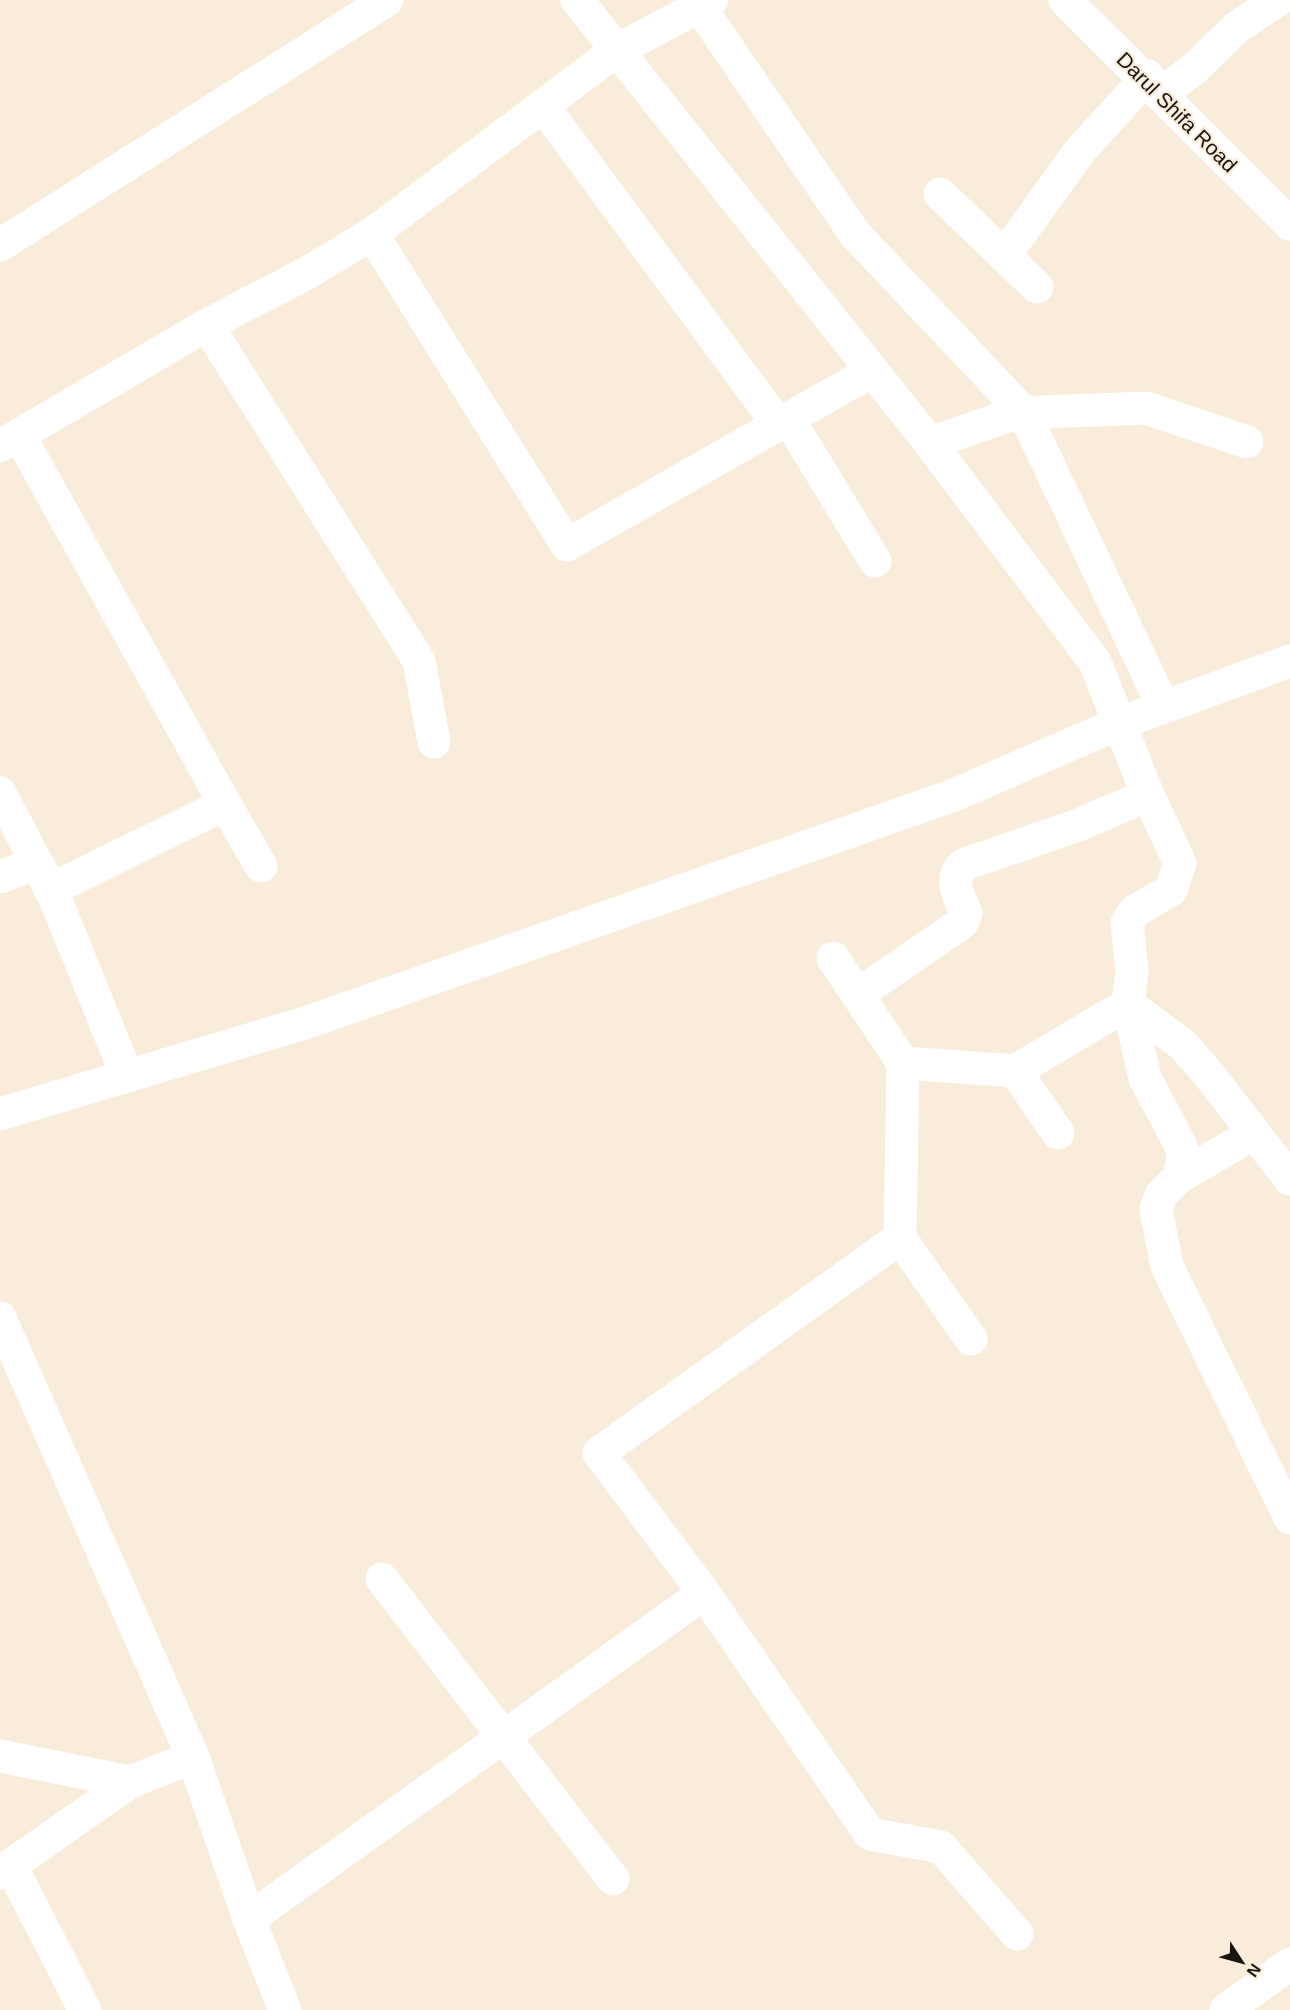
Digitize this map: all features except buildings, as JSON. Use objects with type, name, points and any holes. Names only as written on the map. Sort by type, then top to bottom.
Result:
[{"type":"main road","points":[[0,245],[387,0]]},
{"type":"main road","points":[[577,0],[930,443],[1095,662],[1148,795],[1179,863],[1171,890],[1135,911],[1128,923],[1132,971],[1128,1004],[1145,1078],[1181,1146],[1183,1159],[1179,1177]]},
{"type":"main road","name":"Darul Shifa Road","points":[[1065,0],[1156,80],[1290,224]]},
{"type":"main road","points":[[1005,255],[1079,152],[1156,80],[1194,69],[1237,27],[1278,0]]},
{"type":"main road","points":[[261,866],[10,440],[207,325],[307,273],[372,234],[617,50],[705,3],[855,234],[1024,412],[1163,706]]},
{"type":"main road","points":[[543,106],[783,421],[875,561]]},
{"type":"main road","points":[[940,194],[1038,287]]},
{"type":"main road","points":[[372,234],[567,545],[872,371]]},
{"type":"main road","points":[[207,325],[419,661],[434,742]]},
{"type":"main road","points":[[930,443],[1024,412],[1146,408],[1247,442]]},
{"type":"main road","points":[[0,1114],[305,1023],[954,795],[1120,723],[1290,661]]},
{"type":"main road","points":[[0,793],[43,876],[128,1076]]},
{"type":"main road","points":[[857,995],[962,923],[966,913],[954,882],[957,870],[964,864],[979,861],[1077,826],[1148,795]]},
{"type":"main road","points":[[0,877],[43,876],[225,804]]},
{"type":"main road","points":[[833,958],[903,1063],[900,1238],[971,1339]]},
{"type":"main road","points":[[903,1063],[1015,1071],[1128,1004]]},
{"type":"main road","points":[[1128,1004],[1183,1045],[1290,1179]]},
{"type":"main road","points":[[1015,1071],[1058,1133]]},
{"type":"main road","points":[[1253,1134],[1179,1177],[1161,1195],[1156,1210],[1167,1266],[1288,1510]]},
{"type":"main road","points":[[900,1238],[599,1453],[704,1593],[870,1834],[941,1847],[1017,1934]]},
{"type":"main road","points":[[0,1318],[193,1757],[249,1919],[285,2010]]},
{"type":"main road","points":[[382,1579],[613,1879]]},
{"type":"main road","points":[[249,1919],[704,1593]]},
{"type":"main road","points":[[0,1756],[130,1782]]},
{"type":"main road","points":[[86,2010],[6,1869],[130,1782],[193,1757]]},
{"type":"main road","points":[[1226,2010],[1290,1964]]}]
